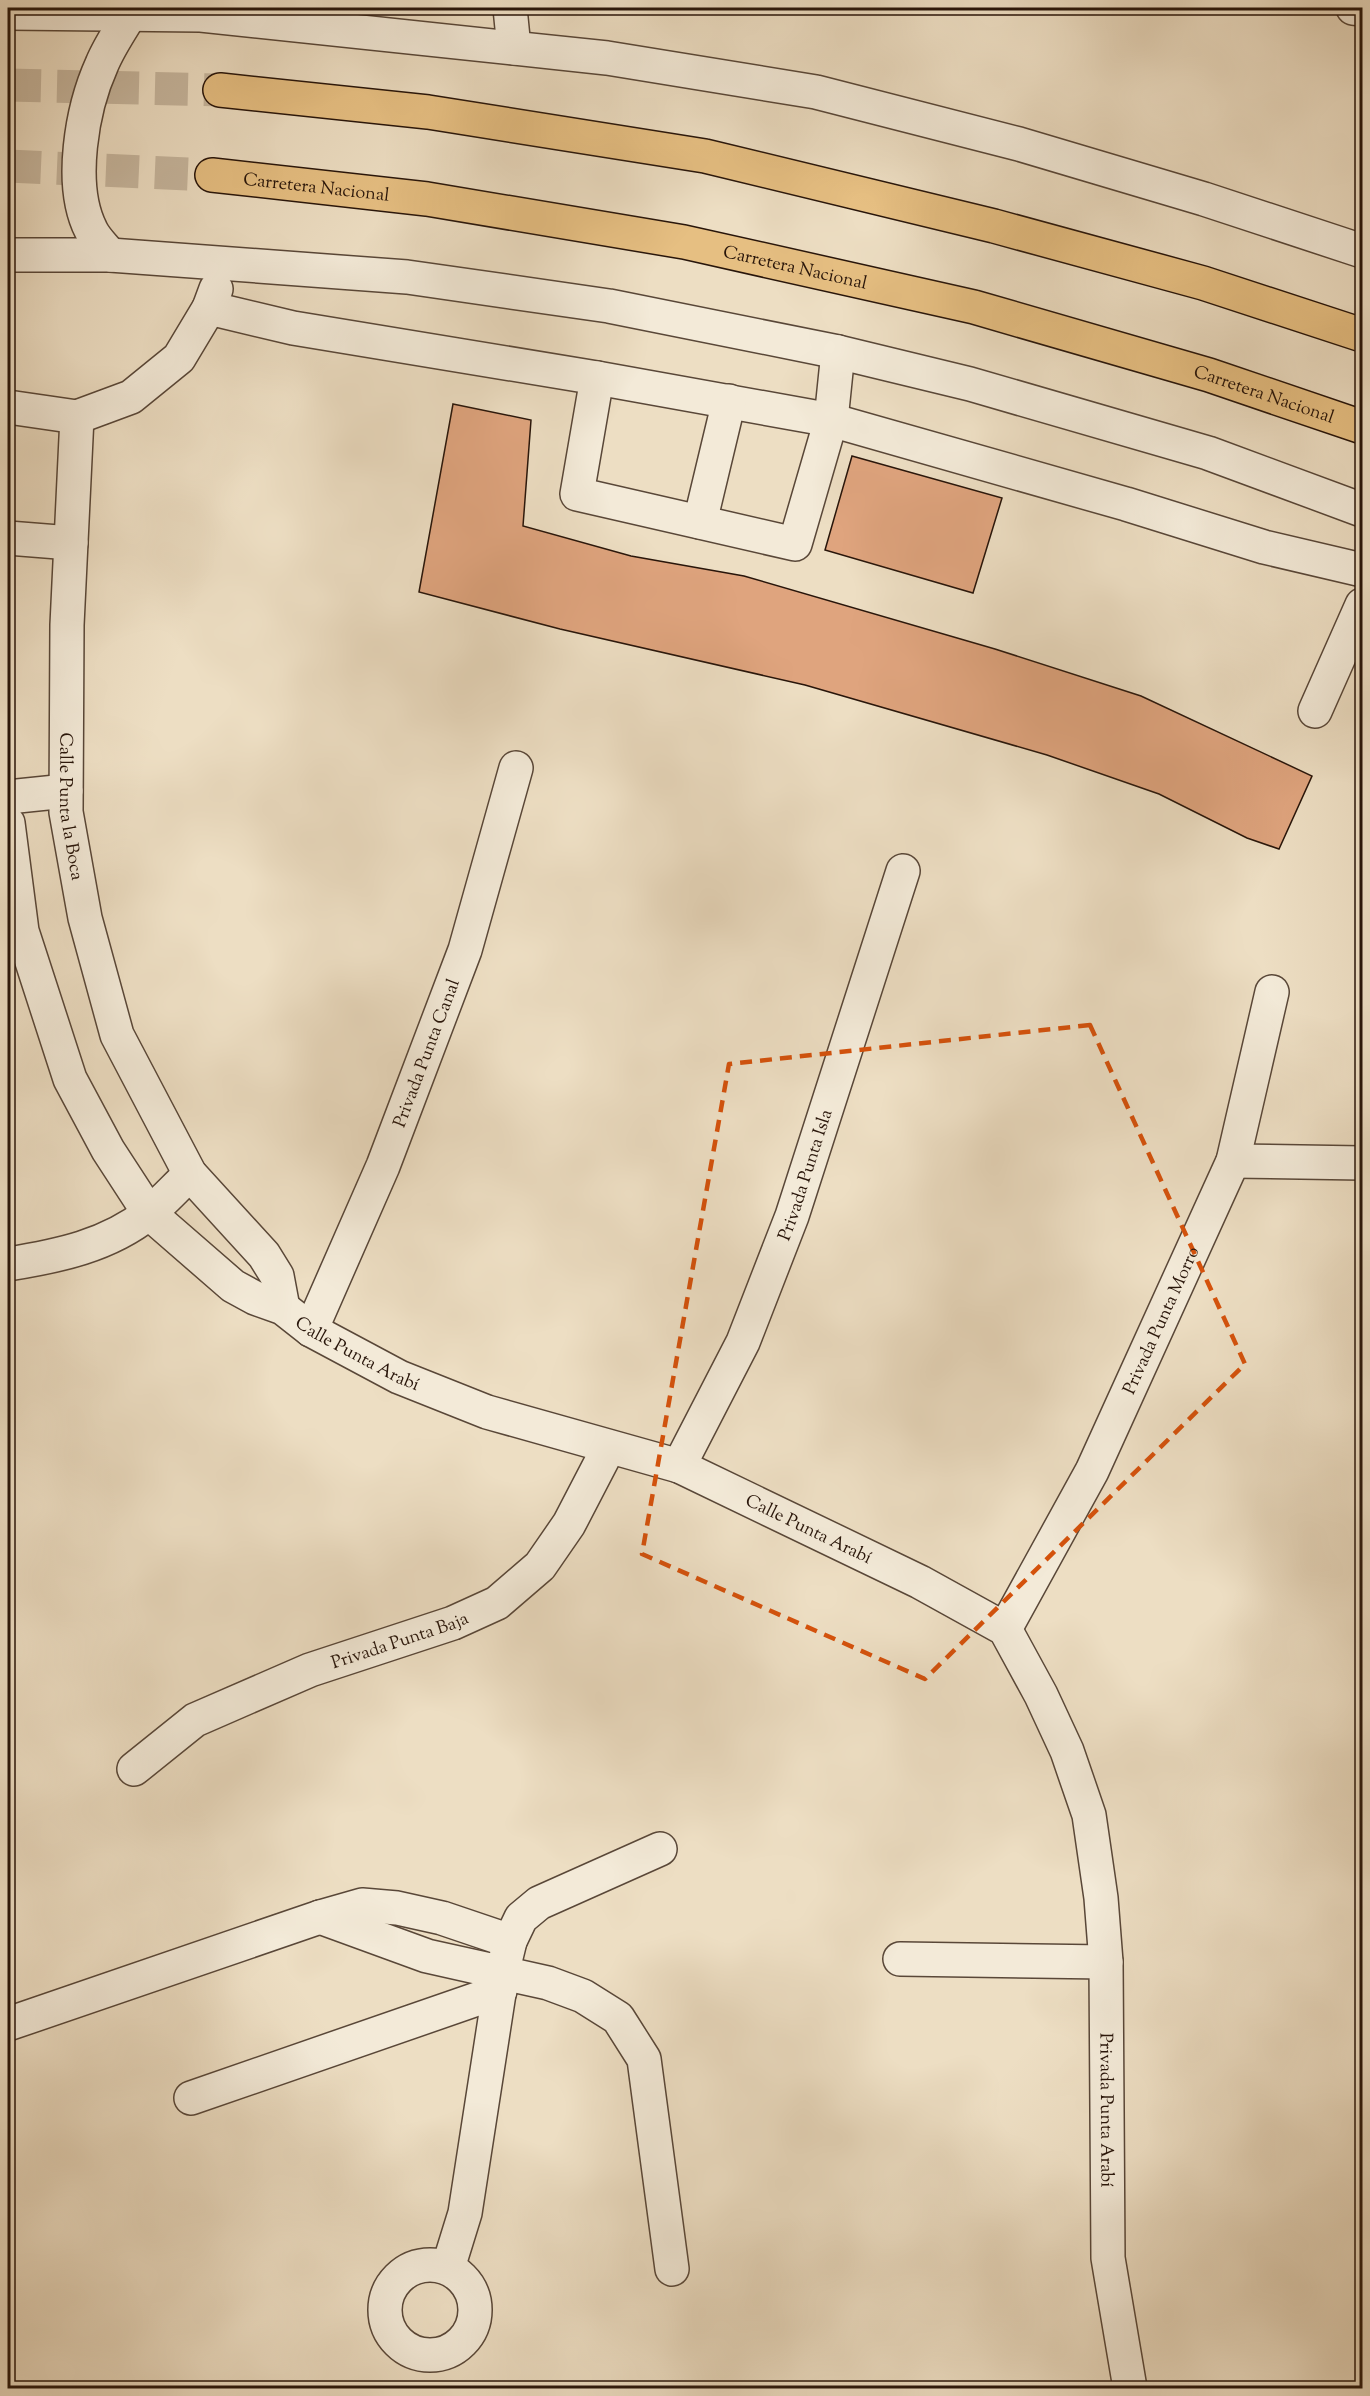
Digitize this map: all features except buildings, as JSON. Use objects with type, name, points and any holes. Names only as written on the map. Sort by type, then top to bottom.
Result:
[{"type":"highway","points":[[220,90],[428,112],[705,156],[1005,229],[1203,283],[1362,336]]},
{"type":"highway","name":"Carretera Nacional","points":[[212,175],[427,199],[707,248],[974,307],[1209,375],[1362,427]]},
{"type":"street","points":[[510,8],[514,48]]},
{"type":"street","points":[[1353,8],[1362,9]]},
{"type":"street","points":[[8,13],[129,15],[195,11],[247,14],[607,58],[816,92],[1019,144],[1204,199],[1362,251]]},
{"type":"street","points":[[110,255],[91,231],[80,198],[79,155],[88,108],[101,64],[129,15]]},
{"type":"street","points":[[8,255],[110,255],[406,277],[609,306],[838,352],[970,384],[1208,453],[1362,510]]},
{"type":"street","points":[[8,407],[77,417],[131,397],[179,358],[209,308],[226,264]]},
{"type":"street","points":[[209,308],[293,328],[597,378],[831,420],[1126,504],[1264,547],[1362,570]]},
{"type":"street","points":[[597,378],[577,494],[795,544],[831,420],[838,352]]},
{"type":"street","points":[[700,522],[729,401]]},
{"type":"street","name":"Calle Punta la Boca","points":[[77,417],[67,625],[66,812],[85,918],[117,1035],[190,1174]]},
{"type":"street","points":[[8,538],[71,543]]},
{"type":"street","points":[[1315,711],[1362,605]]},
{"type":"street","name":"Privada Punta Canal","points":[[311,1330],[382,1166],[465,950],[516,768]]},
{"type":"street","points":[[8,797],[66,791]]},
{"type":"street","points":[[8,823],[22,932],[70,1079],[108,1150],[149,1213]]},
{"type":"street","name":"Privada Punta Isla","points":[[679,1466],[743,1342],[792,1216],[903,871]]},
{"type":"street","name":"Privada Punta Morro","points":[[1005,1629],[1092,1471],[1233,1161],[1272,992]]},
{"type":"street","points":[[1233,1161],[1362,1163]]},
{"type":"street","points":[[8,1264],[58,1256],[108,1239],[149,1213],[190,1174]]},
{"type":"street","name":"Calle Punta Arabí","points":[[190,1174],[264,1255],[278,1276],[283,1308]]},
{"type":"street","name":"Calle Punta Arabí","points":[[149,1213],[233,1286],[255,1298],[283,1308],[311,1330],[410,1381],[487,1412],[679,1466],[920,1582],[1005,1629]]},
{"type":"street","name":"Privada Punta Baja","points":[[134,1769],[195,1720],[310,1670],[453,1623],[497,1603],[540,1566],[569,1524],[609,1447]]},
{"type":"street","points":[[900,1959],[1106,1962],[1101,1898],[1089,1815],[1067,1751],[1041,1695],[1005,1629]]},
{"type":"street","points":[[447,2268],[465,2213],[501,1983],[510,1941],[521,1918],[539,1903],[660,1850]]},
{"type":"street","points":[[8,2024],[320,1917],[362,1905],[397,1908],[442,1918],[510,1941]]},
{"type":"street","points":[[320,1917],[501,1983],[548,1983],[583,1996],[618,2018],[644,2059],[672,2269]]},
{"type":"street","name":"Privada Punta Arabí","points":[[1106,1962],[1108,2258],[1130,2388]]},
{"type":"street","points":[[191,2098],[501,1983]]},
{"type":"highlighted area","points":[[1090,1025],[1245,1364],[925,1679],[642,1554],[729,1064]]},
{"type":"tunnel","points":[[8,85],[220,90]]},
{"type":"tunnel","points":[[8,166],[212,175]]}]
